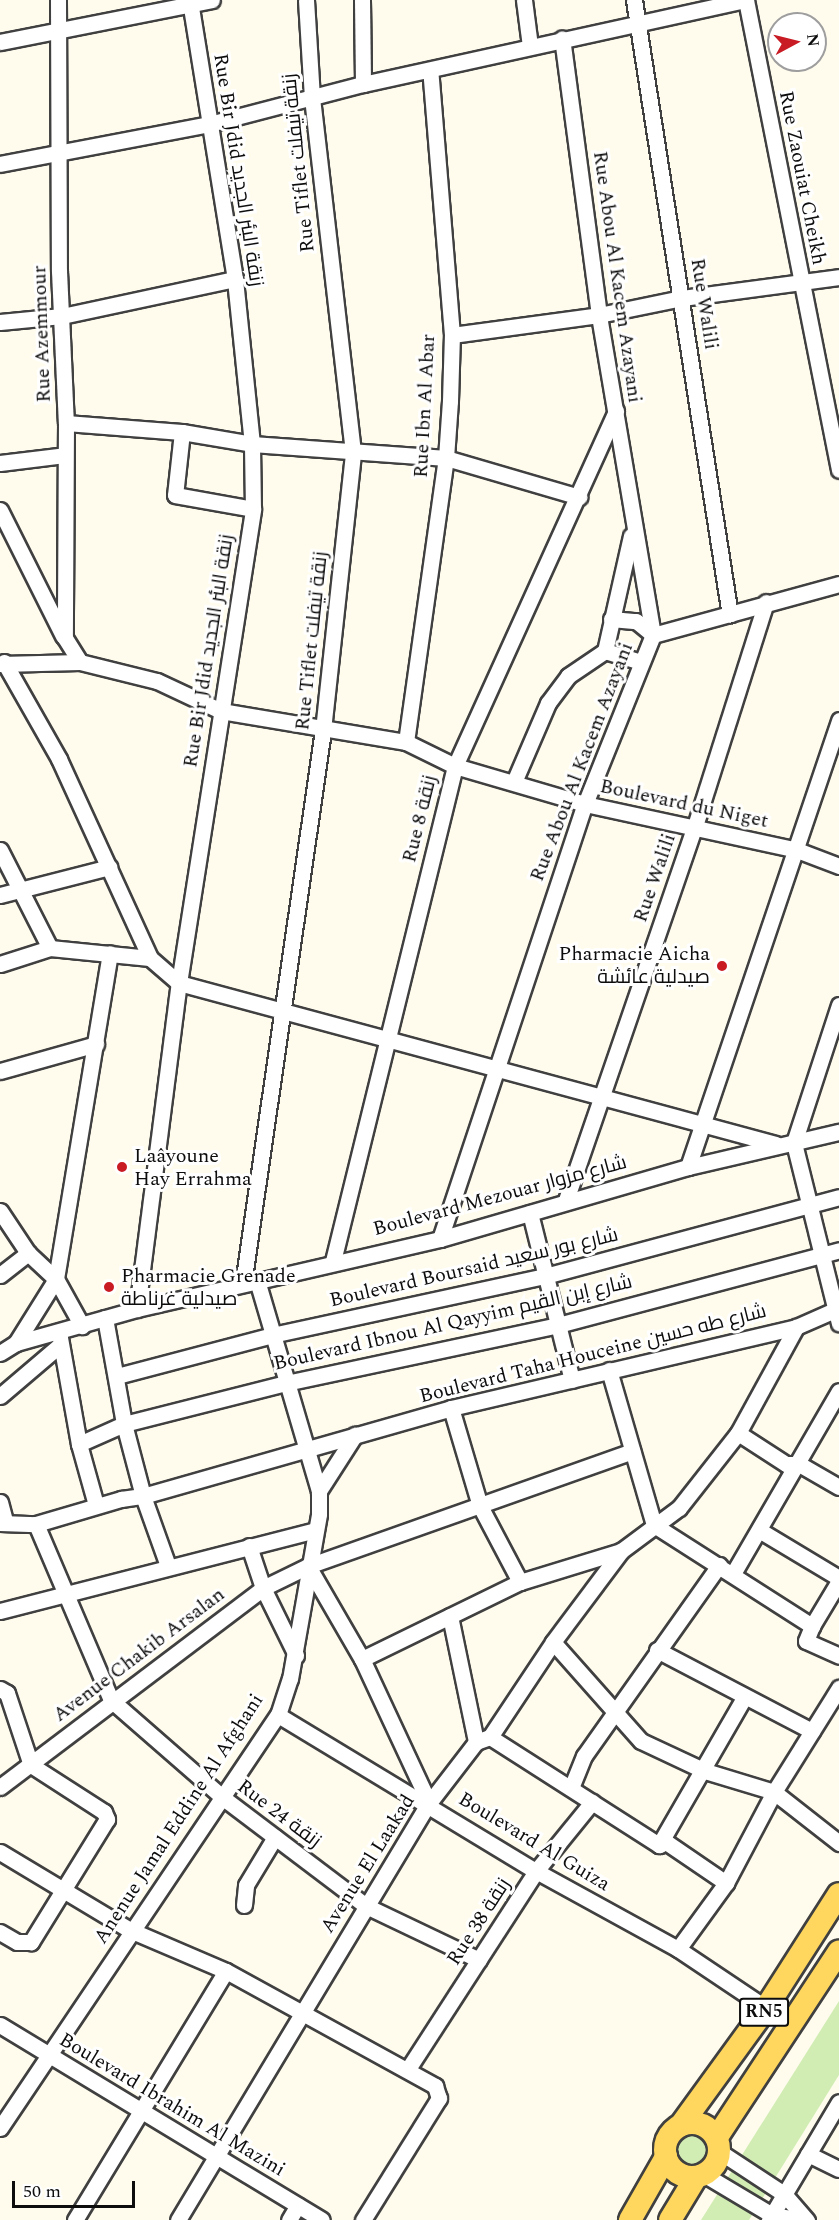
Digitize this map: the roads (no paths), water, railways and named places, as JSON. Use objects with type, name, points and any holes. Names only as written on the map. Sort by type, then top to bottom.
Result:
[{"type":"main road","name":"RN5","points":[[630,2220],[666,2157],[666,2142],[681,2125],[766,2008],[839,1894]]},
{"type":"main road","name":"RN5","points":[[670,2220],[701,2176],[718,2161],[718,2144],[839,1952]]},
{"type":"main road","points":[[681,2125],[698,2123],[718,2144]]},
{"type":"main road","points":[[666,2157],[674,2170],[701,2176]]},
{"type":"street","name":"Rue Azemmour","points":[[58,0],[62,316],[66,423],[65,638]]},
{"type":"street","points":[[0,42],[190,2],[212,0]]},
{"type":"street","name":"Rue Tiflet زنقة تيفلت","points":[[250,1282],[283,1011],[323,730],[353,452],[312,98],[306,0]]},
{"type":"street","points":[[362,0],[363,84]]},
{"type":"street","points":[[524,0],[530,46]]},
{"type":"street","name":"Rue Walili","points":[[634,0],[730,615]]},
{"type":"street","points":[[0,164],[61,150],[209,124],[363,84],[562,38],[746,0]]},
{"type":"street","name":"Rue Zaouiat Cheikh","points":[[746,0],[839,470]]},
{"type":"street","name":"Rue Bir Jdid زنقة البئر الجديد","points":[[137,1309],[179,983],[253,509],[252,444],[235,279],[190,2]]},
{"type":"street","name":"Rue Abou Al Kacem Azayani","points":[[440,1239],[495,1068],[585,804],[653,635],[632,531],[616,411],[599,315],[562,38]]},
{"type":"street","name":"Rue Ibn Al Abar","points":[[406,742],[446,458],[452,335],[430,70]]},
{"type":"street","points":[[452,335],[599,315],[682,298],[839,278]]},
{"type":"street","points":[[0,322],[62,316],[235,279]]},
{"type":"street","name":"Rue 8 زنقة","points":[[333,1261],[455,766],[579,497],[616,411]]},
{"type":"street","points":[[66,423],[182,432],[252,444],[446,458],[579,497]]},
{"type":"street","points":[[182,432],[175,495],[253,509]]},
{"type":"street","points":[[0,463],[65,455]]},
{"type":"street","points":[[0,510],[65,638],[80,662]]},
{"type":"street","points":[[514,782],[548,704],[568,676],[605,651],[632,531]]},
{"type":"street","points":[[611,619],[636,621],[653,635],[730,615],[766,602],[839,584]]},
{"type":"street","name":"Rue Walili","points":[[566,1200],[694,829],[766,602]]},
{"type":"street","points":[[605,651],[641,662]]},
{"type":"street","name":"Boulevard du Niget","points":[[2,663],[80,662],[156,681],[221,711],[323,730],[406,742],[455,766],[585,804],[797,850],[839,866]]},
{"type":"street","points":[[2,663],[59,759],[150,958],[179,983],[777,1144]]},
{"type":"street","points":[[688,1167],[797,850],[839,720]]},
{"type":"street","points":[[0,850],[50,948]]},
{"type":"street","points":[[0,895],[109,867]]},
{"type":"street","points":[[0,964],[50,948],[150,958]]},
{"type":"street","points":[[16,1343],[56,1279],[110,953]]},
{"type":"street","points":[[838,1313],[795,1143],[839,1005]]},
{"type":"street","points":[[0,1071],[96,1044]]},
{"type":"street","name":"Boulevard Mezouar شارع مزوار","points":[[0,1353],[16,1343],[60,1339],[82,1326],[137,1309],[333,1261],[440,1239],[530,1214],[566,1200],[688,1167],[777,1144],[795,1143],[839,1132]]},
{"type":"street","name":"Boulevard Boursaid شارع بور سعيد","points":[[117,1376],[272,1335],[545,1276],[839,1197]]},
{"type":"street","points":[[0,1212],[28,1253],[56,1279],[82,1326]]},
{"type":"street","points":[[530,1214],[572,1380]]},
{"type":"street","name":"Boulevard Ibnou Al Qayyim شارع إبن القيم","points":[[79,1444],[124,1424],[286,1383],[558,1324],[839,1250]]},
{"type":"street","points":[[0,1275],[28,1253]]},
{"type":"street","points":[[250,1282],[272,1335],[319,1497]]},
{"type":"street","name":"Boulevard Taha Houceine شارع طه حسين","points":[[36,1524],[96,1505],[143,1496],[451,1408],[796,1327],[838,1313]]},
{"type":"street","points":[[105,1318],[124,1424],[143,1496],[168,1566]]},
{"type":"street","points":[[362,1659],[520,1582],[621,1551],[693,1494],[738,1433],[796,1327]]},
{"type":"street","points":[[0,1396],[60,1339]]},
{"type":"street","points":[[60,1339],[79,1444],[96,1505]]},
{"type":"street","points":[[609,1370],[654,1525],[734,1572],[812,1626]]},
{"type":"street","points":[[734,1572],[799,1464],[839,1391]]},
{"type":"street","points":[[451,1408],[480,1506],[520,1582]]},
{"type":"street","points":[[738,1433],[786,1464],[799,1464],[839,1487]]},
{"type":"street","points":[[319,1497],[355,1435]]},
{"type":"street","name":"Avenue Chakib Arsalan","points":[[0,1787],[31,1765],[111,1700],[263,1588],[308,1566],[632,1451]]},
{"type":"street","name":"Anenue Jamal Eddine Al Afghani","points":[[0,2128],[130,1930],[278,1715],[296,1655],[319,1497]]},
{"type":"street","points":[[0,1502],[3,1522],[36,1524]]},
{"type":"street","name":"Rue 24 زنقة","points":[[36,1524],[64,1595],[111,1700],[222,1797],[366,1906],[479,1960]]},
{"type":"street","points":[[0,1611],[168,1566],[316,1530]]},
{"type":"street","points":[[759,1530],[839,1580],[812,1626],[806,1641],[839,1656]]},
{"type":"street","points":[[249,1546],[263,1588],[296,1655]]},
{"type":"street","name":"Avenue El Laakad","points":[[178,2220],[429,1803],[483,1740],[621,1551]]},
{"type":"street","points":[[571,1788],[584,1756],[719,1565]]},
{"type":"street","points":[[308,1566],[362,1659],[429,1803]]},
{"type":"street","points":[[450,1616],[483,1740],[571,1788],[659,1845]]},
{"type":"street","points":[[553,1642],[641,1741],[705,1771],[774,1792],[839,1843]]},
{"type":"street","points":[[657,1650],[744,1698],[812,1731]]},
{"type":"street","points":[[678,1949],[726,1883],[774,1792],[839,1688]]},
{"type":"street","points":[[0,1689],[7,1693],[31,1765],[104,1812],[107,1819],[106,1827],[62,1891],[31,1942],[17,1942],[0,1932]]},
{"type":"street","points":[[659,1845],[705,1771],[744,1698]]},
{"type":"street","name":"Boulevard Al Guiza","points":[[278,1715],[429,1803],[536,1871],[678,1949],[766,2008]]},
{"type":"street","name":"Rue 38 زنقة","points":[[408,2069],[536,1871],[592,1802]]},
{"type":"street","points":[[244,1905],[246,1885],[275,1838]]},
{"type":"street","points":[[659,1845],[666,1842],[726,1883]]},
{"type":"street","points":[[0,1852],[130,1930],[226,1971],[408,2069],[435,2086],[439,2098],[363,2220]]},
{"type":"street","points":[[75,2220],[226,1971]]},
{"type":"street","name":"Boulevard Ibrahim Al Mazini","points":[[0,2025],[322,2220]]},
{"type":"street","points":[[770,2217],[839,2103]]},
{"type":"street","points":[[718,2144],[784,2194],[805,2220]]},
{"type":"street","points":[[808,2154],[839,2169]]},
{"type":"street","points":[[701,2176],[770,2217],[805,2220]]},
{"type":"street","points":[[289,2220],[298,2205]]},
{"type":"place","name":"Pharmacie Aicha صيدلية عائشة","points":[[722,966]]},
{"type":"place","name":"Laâyoune Hay Errahma","points":[[122,1167]]},
{"type":"place","name":"Pharmacie Grenade صيدلية غرناطة","points":[[109,1287]]}]
